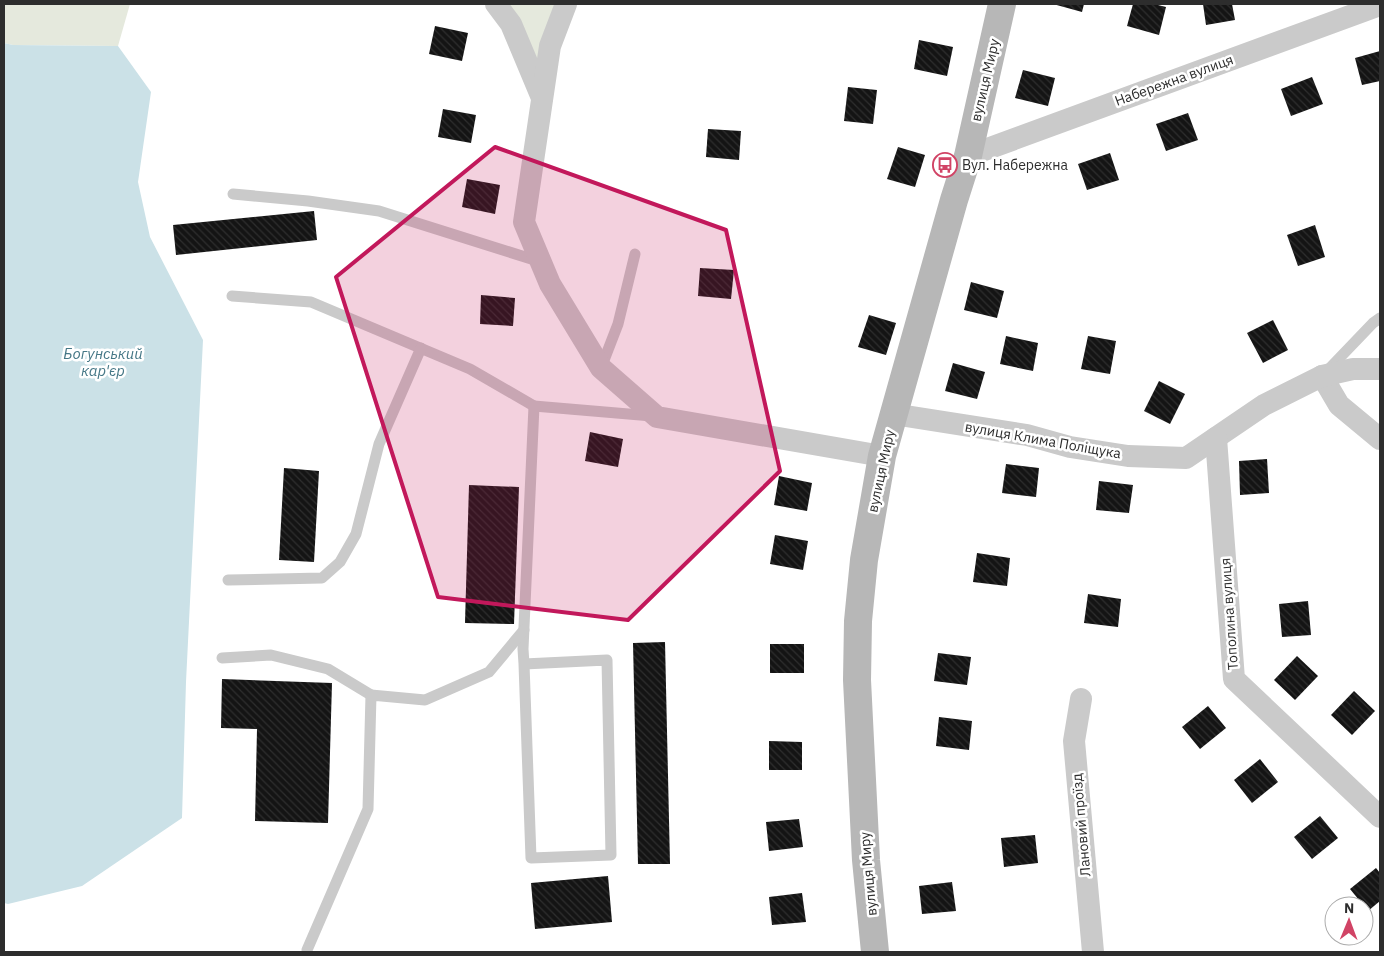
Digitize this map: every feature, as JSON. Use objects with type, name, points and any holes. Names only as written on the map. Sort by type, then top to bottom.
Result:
[{"type":"street","points":[[496,4],[511,24],[542,99]]},
{"type":"street","points":[[566,4],[550,46],[524,222],[550,284],[601,368],[657,417],[882,456]]},
{"type":"street","name":"вулиця Миру","points":[[877,952],[866,860],[857,680],[858,621],[864,560],[882,456],[958,184],[968,156],[1002,4]]},
{"type":"street","name":"Набережна вулиця","points":[[968,156],[1380,4]]},
{"type":"street","name":"вулиця Клима Поліщука","points":[[893,414],[1027,435],[1070,447],[1128,456],[1186,458],[1264,405],[1322,376],[1353,369],[1380,369]]},
{"type":"street","points":[[1322,376],[1339,405],[1380,439]]},
{"type":"street","name":"Тополина вулиця","points":[[1216,438],[1234,679],[1380,817]]},
{"type":"street","name":"Лановий проїзд","points":[[1082,699],[1074,741],[1093,952]]},
{"type":"lane","points":[[232,194],[308,201],[379,211],[541,262]]},
{"type":"lane","points":[[601,368],[618,324],[634,254]]},
{"type":"lane","points":[[232,296],[311,302],[470,369],[534,406],[657,417]]},
{"type":"lane","points":[[1322,376],[1380,318]]},
{"type":"lane","points":[[228,580],[322,578],[340,562],[356,534],[379,444],[420,348]]},
{"type":"lane","points":[[524,664],[606,660],[611,855],[531,858],[524,664],[524,630],[534,406]]},
{"type":"lane","points":[[222,658],[271,655],[328,669],[371,695],[425,700],[489,672],[524,630]]},
{"type":"lane","points":[[307,950],[368,809],[371,695]]},
{"type":"highlighted area","points":[[495,147],[726,230],[780,471],[628,620],[438,597],[336,277]]},
{"type":"shaded area","points":[[4,4],[130,4],[118,46],[13,45],[4,43]]},
{"type":"shaded area","points":[[496,4],[566,4],[542,99]]},
{"type":"water","name":"Богунський кар'єр","points":[[4,43],[13,45],[118,46],[151,92],[138,182],[150,237],[203,340],[186,682],[182,818],[82,886],[8,904],[4,903]]},
{"type":"building","points":[[1053,4],[1084,4],[1082,12]]},
{"type":"building","points":[[1133,4],[1154,4],[1166,7],[1159,35],[1127,26]]},
{"type":"building","points":[[1203,4],[1232,4],[1235,20],[1206,25]]},
{"type":"building","points":[[435,26],[468,33],[462,61],[429,54]]},
{"type":"building","points":[[919,40],[953,47],[947,76],[914,69]]},
{"type":"building","points":[[1380,51],[1380,81],[1362,85],[1355,58]]},
{"type":"building","points":[[1023,70],[1055,78],[1048,106],[1015,98]]},
{"type":"building","points":[[1312,77],[1323,104],[1291,116],[1281,89]]},
{"type":"building","points":[[848,87],[877,90],[873,124],[844,121]]},
{"type":"building","points":[[443,109],[476,115],[471,143],[438,137]]},
{"type":"building","points":[[1188,113],[1198,140],[1166,151],[1156,124]]},
{"type":"building","points":[[708,129],[741,131],[739,160],[706,157]]},
{"type":"building","points":[[898,147],[925,155],[915,187],[887,179]]},
{"type":"building","points":[[1110,153],[1119,180],[1087,190],[1078,164]]},
{"type":"building","points":[[467,179],[500,185],[495,214],[462,207]]},
{"type":"building","points":[[314,211],[317,240],[176,255],[173,225]]},
{"type":"building","points":[[1315,225],[1325,257],[1298,266],[1287,235]]},
{"type":"building","points":[[700,268],[734,270],[731,299],[698,296]]},
{"type":"building","points":[[971,282],[1004,291],[997,318],[964,310]]},
{"type":"building","points":[[481,295],[515,298],[513,326],[480,324]]},
{"type":"building","points":[[869,315],[896,323],[886,355],[858,347]]},
{"type":"building","points":[[1273,320],[1288,350],[1263,363],[1247,333]]},
{"type":"building","points":[[1006,336],[1038,343],[1033,371],[1000,364]]},
{"type":"building","points":[[1088,336],[1116,341],[1110,374],[1081,369]]},
{"type":"building","points":[[953,363],[985,372],[977,399],[945,391]]},
{"type":"building","points":[[1159,381],[1185,394],[1170,424],[1144,411]]},
{"type":"building","points":[[590,432],[623,439],[618,467],[585,461]]},
{"type":"building","points":[[1267,459],[1269,493],[1240,495],[1239,461]]},
{"type":"building","points":[[1006,464],[1039,468],[1036,497],[1002,493]]},
{"type":"building","points":[[284,468],[319,471],[314,562],[279,560]]},
{"type":"building","points":[[779,476],[812,483],[807,511],[774,505]]},
{"type":"building","points":[[1099,481],[1133,485],[1129,513],[1096,510]]},
{"type":"building","points":[[469,485],[519,487],[514,624],[465,623]]},
{"type":"building","points":[[775,535],[808,541],[803,570],[770,564]]},
{"type":"building","points":[[977,553],[1010,558],[1007,586],[973,582]]},
{"type":"building","points":[[1088,594],[1121,599],[1118,627],[1084,623]]},
{"type":"building","points":[[1308,601],[1311,635],[1282,637],[1279,604]]},
{"type":"building","points":[[665,642],[670,864],[638,864],[633,643]]},
{"type":"building","points":[[770,644],[804,644],[804,673],[770,673]]},
{"type":"building","points":[[938,653],[971,657],[967,685],[934,681]]},
{"type":"building","points":[[1297,656],[1318,676],[1295,700],[1274,680]]},
{"type":"building","points":[[222,679],[332,683],[328,823],[255,821],[257,729],[221,728]]},
{"type":"building","points":[[1354,691],[1375,711],[1352,735],[1331,715]]},
{"type":"building","points":[[1208,706],[1226,728],[1200,749],[1182,727]]},
{"type":"building","points":[[939,717],[972,721],[969,750],[936,746]]},
{"type":"building","points":[[769,741],[802,742],[802,770],[769,770]]},
{"type":"building","points":[[1260,759],[1278,782],[1252,803],[1234,780]]},
{"type":"building","points":[[1320,816],[1338,838],[1312,859],[1294,837]]},
{"type":"building","points":[[799,819],[803,847],[769,851],[766,822]]},
{"type":"building","points":[[1035,835],[1038,863],[1004,867],[1001,838]]},
{"type":"building","points":[[1376,868],[1380,873],[1380,901],[1374,906],[1374,896],[1356,896],[1350,889]]},
{"type":"building","points":[[608,876],[612,922],[535,929],[531,883]]},
{"type":"building","points":[[952,882],[956,911],[922,914],[919,886]]},
{"type":"building","points":[[802,893],[806,922],[772,925],[769,897]]},
{"type":"place","name":"Вул. Набережна","points":[[945,165]]}]
